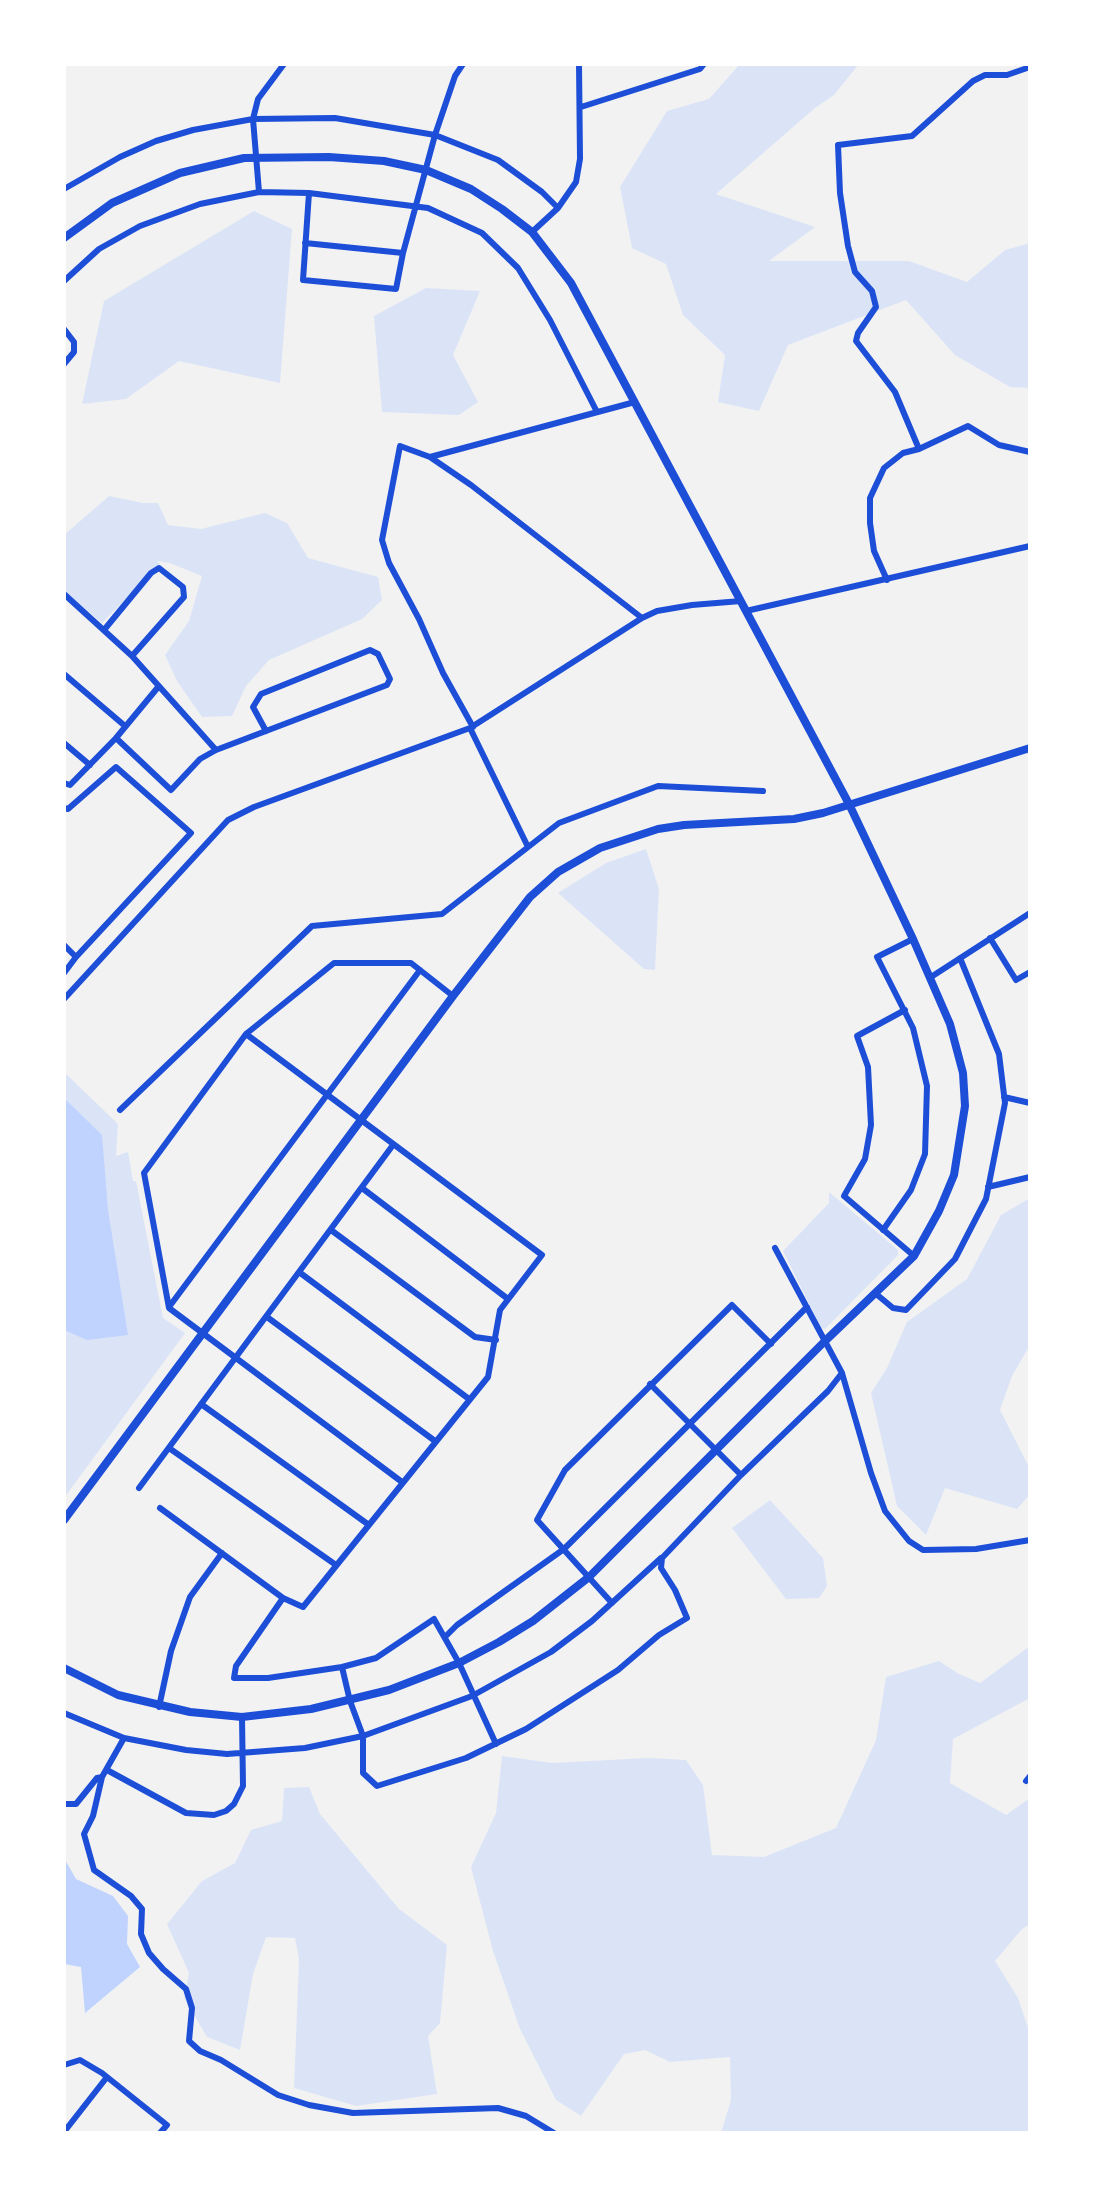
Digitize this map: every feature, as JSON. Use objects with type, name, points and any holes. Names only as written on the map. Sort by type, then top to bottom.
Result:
[{"type":"street","points":[[259,192],[253,119],[258,99],[284,64]]},
{"type":"street","points":[[309,193],[303,280],[396,289],[435,135],[455,76],[463,64]]},
{"type":"street","points":[[532,232],[558,208],[576,182],[580,159],[579,64]]},
{"type":"street","points":[[581,107],[700,69],[704,64]]},
{"type":"street","points":[[919,449],[895,392],[856,341],[876,307],[872,291],[855,272],[848,246],[839,182],[838,145],[912,136],[973,81],[985,75],[1007,75],[1030,67]]},
{"type":"street","points":[[64,189],[120,157],[156,141],[193,130],[253,119],[335,118],[435,135],[498,160],[542,192],[558,208]]},
{"type":"street","points":[[64,238],[112,203],[180,173],[244,158],[350,158],[426,170],[471,189],[532,232],[571,283],[849,804],[950,1024],[963,1073],[965,1106],[954,1175],[939,1211],[914,1256],[589,1577],[533,1621],[459,1663],[389,1690],[350,1701],[242,1717],[159,1707],[118,1695],[64,1668]]},
{"type":"street","points":[[64,281],[99,249],[140,226],[200,204],[259,192],[309,193],[428,208],[482,233],[518,268],[550,320],[597,412]]},
{"type":"street","points":[[305,243],[403,253]]},
{"type":"street","points":[[64,329],[74,342],[74,352],[64,364]]},
{"type":"street","points":[[430,457],[635,402]]},
{"type":"street","points":[[887,580],[874,551],[870,498],[884,468],[903,453],[919,449],[968,426],[999,445],[1030,452]]},
{"type":"street","points":[[528,847],[472,727],[389,563],[382,540],[400,446],[430,457],[642,618]]},
{"type":"street","points":[[746,611],[1030,546]]},
{"type":"street","points":[[104,630],[151,573],[159,568],[183,587],[184,597],[132,656]]},
{"type":"street","points":[[65,598],[132,656],[216,750]]},
{"type":"street","points":[[64,999],[228,820],[254,807],[472,727],[657,611],[741,601]]},
{"type":"street","points":[[116,738],[171,790],[200,759],[216,750],[266,731],[387,685],[390,679],[378,654],[370,650],[261,694],[253,707],[266,731]]},
{"type":"street","points":[[64,674],[125,726]]},
{"type":"street","points":[[64,783],[70,785],[90,765],[159,686]]},
{"type":"street","points":[[64,743],[90,765]]},
{"type":"street","points":[[64,1520],[453,996],[530,897],[576,859],[627,837],[658,829],[794,819],[1030,748]]},
{"type":"street","points":[[64,808],[68,809],[116,767],[191,833],[64,973]]},
{"type":"street","points":[[120,1110],[312,926],[442,914],[559,823],[658,786],[763,791]]},
{"type":"street","points":[[931,977],[1030,913]]},
{"type":"street","points":[[990,938],[1016,980],[1030,972]]},
{"type":"street","points":[[883,1230],[911,1190],[925,1154],[927,1086],[913,1028],[877,957],[913,939]]},
{"type":"street","points":[[64,945],[76,957]]},
{"type":"street","points":[[875,1293],[893,1308],[906,1310],[955,1259],[986,1199],[999,1141],[1004,1097],[999,1054],[960,958]]},
{"type":"street","points":[[402,1482],[169,1308],[144,1173],[246,1034],[334,963],[411,963],[453,996]]},
{"type":"street","points":[[169,1308],[420,970]]},
{"type":"street","points":[[905,1010],[857,1036],[868,1067],[871,1125],[865,1159],[844,1196],[914,1256]]},
{"type":"street","points":[[160,1508],[283,1598],[303,1607],[488,1377],[500,1310],[542,1255],[246,1034]]},
{"type":"street","points":[[1004,1097],[1030,1103]]},
{"type":"street","points":[[139,1488],[393,1145]]},
{"type":"street","points":[[988,1187],[1030,1177]]},
{"type":"street","points":[[362,1188],[508,1299]]},
{"type":"street","points":[[331,1230],[475,1337],[496,1340]]},
{"type":"street","points":[[775,1248],[842,1373],[885,1511],[909,1541],[923,1550],[976,1549],[1030,1540]]},
{"type":"street","points":[[299,1272],[469,1399]]},
{"type":"street","points":[[612,1603],[537,1520],[565,1470],[732,1305],[771,1344]]},
{"type":"street","points":[[445,1637],[457,1625],[564,1549],[807,1307]]},
{"type":"street","points":[[267,1317],[435,1441]]},
{"type":"street","points":[[64,1713],[124,1738],[186,1750],[242,1752],[305,1748],[363,1736],[472,1696],[551,1652],[612,1603],[662,1558],[741,1475],[828,1391],[842,1373]]},
{"type":"street","points":[[650,1384],[741,1475]]},
{"type":"street","points":[[201,1404],[369,1525]]},
{"type":"street","points":[[169,1448],[336,1565]]},
{"type":"street","points":[[159,1707],[171,1651],[190,1597],[222,1553]]},
{"type":"street","points":[[342,1667],[363,1736],[363,1773],[377,1786],[466,1758],[526,1729],[618,1670],[659,1635],[687,1618],[661,1568],[662,1558]]},
{"type":"street","points":[[283,1598],[236,1666],[234,1678],[268,1678],[342,1667],[376,1658],[434,1619],[459,1663],[496,1744]]},
{"type":"street","points":[[107,1770],[186,1813],[214,1815],[226,1811],[243,1786],[242,1717]]},
{"type":"street","points":[[124,1738],[102,1777],[93,1816],[84,1834],[94,1870],[131,1896],[142,1909],[141,1934],[149,1953],[186,1989],[192,2008],[189,2041],[200,2051],[221,2060],[278,2095],[309,2105],[353,2113],[498,2108],[526,2116],[554,2133]]},
{"type":"street","points":[[64,1804],[76,1804],[97,1778],[102,1777]]},
{"type":"street","points":[[64,2065],[80,2060],[107,2077],[167,2125],[160,2133]]},
{"type":"street","points":[[64,2132],[107,2077]]},
{"type":"shaded area","points":[[740,64],[859,64],[834,95],[716,194],[815,227],[769,261],[909,261],[967,282],[1005,250],[1030,243],[1030,388],[1010,387],[955,355],[906,300],[788,345],[759,411],[718,402],[725,355],[683,315],[666,264],[632,248],[620,187],[667,111],[709,99]]},
{"type":"shaded area","points":[[254,211],[292,229],[280,383],[179,361],[126,399],[82,404],[104,301]]},
{"type":"shaded area","points":[[426,288],[480,291],[453,355],[478,402],[459,415],[382,412],[374,316]]},
{"type":"shaded area","points":[[109,496],[158,503],[168,525],[201,529],[265,513],[287,523],[308,558],[378,577],[382,600],[362,619],[269,660],[246,686],[232,716],[202,717],[177,681],[165,655],[189,621],[202,576],[157,561],[160,564],[102,623],[64,591],[64,535]]},
{"type":"shaded area","points":[[646,849],[659,889],[655,970],[644,969],[558,893],[606,863]]},
{"type":"shaded area","points":[[64,1072],[118,1124],[116,1156],[128,1152],[163,1318],[185,1333],[64,1498]]},
{"type":"shaded area","points":[[829,1192],[898,1250],[898,1255],[825,1329],[821,1328],[783,1251],[829,1203]]},
{"type":"shaded area","points":[[1030,1198],[1030,1345],[1012,1376],[1000,1410],[1030,1469],[1030,1494],[1017,1509],[945,1488],[926,1535],[897,1506],[871,1393],[887,1368],[907,1322],[967,1279],[1001,1215]]},
{"type":"shaded area","points":[[770,1500],[823,1558],[827,1586],[819,1598],[786,1599],[732,1528]]},
{"type":"shaded area","points":[[1030,1646],[1030,1698],[953,1739],[950,1783],[1006,1815],[1030,1798],[1030,1924],[995,1961],[1018,1998],[1030,2034],[1030,2133],[721,2133],[731,2100],[730,2057],[670,2062],[645,2050],[624,2054],[581,2116],[556,2100],[520,2029],[493,1951],[471,1867],[496,1813],[502,1756],[552,1763],[648,1758],[686,1760],[703,1785],[712,1855],[764,1857],[836,1828],[876,1740],[886,1677],[939,1661],[980,1683]]},
{"type":"shaded area","points":[[309,1787],[320,1814],[399,1909],[447,1945],[440,2023],[428,2036],[437,2094],[356,2106],[294,2088],[299,1959],[295,1938],[266,1937],[253,1974],[240,2050],[207,2037],[184,1998],[189,1973],[167,1924],[202,1881],[235,1863],[251,1830],[282,1821],[284,1788]]},
{"type":"water","points":[[64,1098],[102,1135],[108,1210],[128,1335],[87,1340],[64,1330]]},
{"type":"water","points":[[64,1858],[76,1879],[113,1896],[128,1916],[127,1944],[140,1967],[85,2013],[81,1967],[64,1964]]}]
